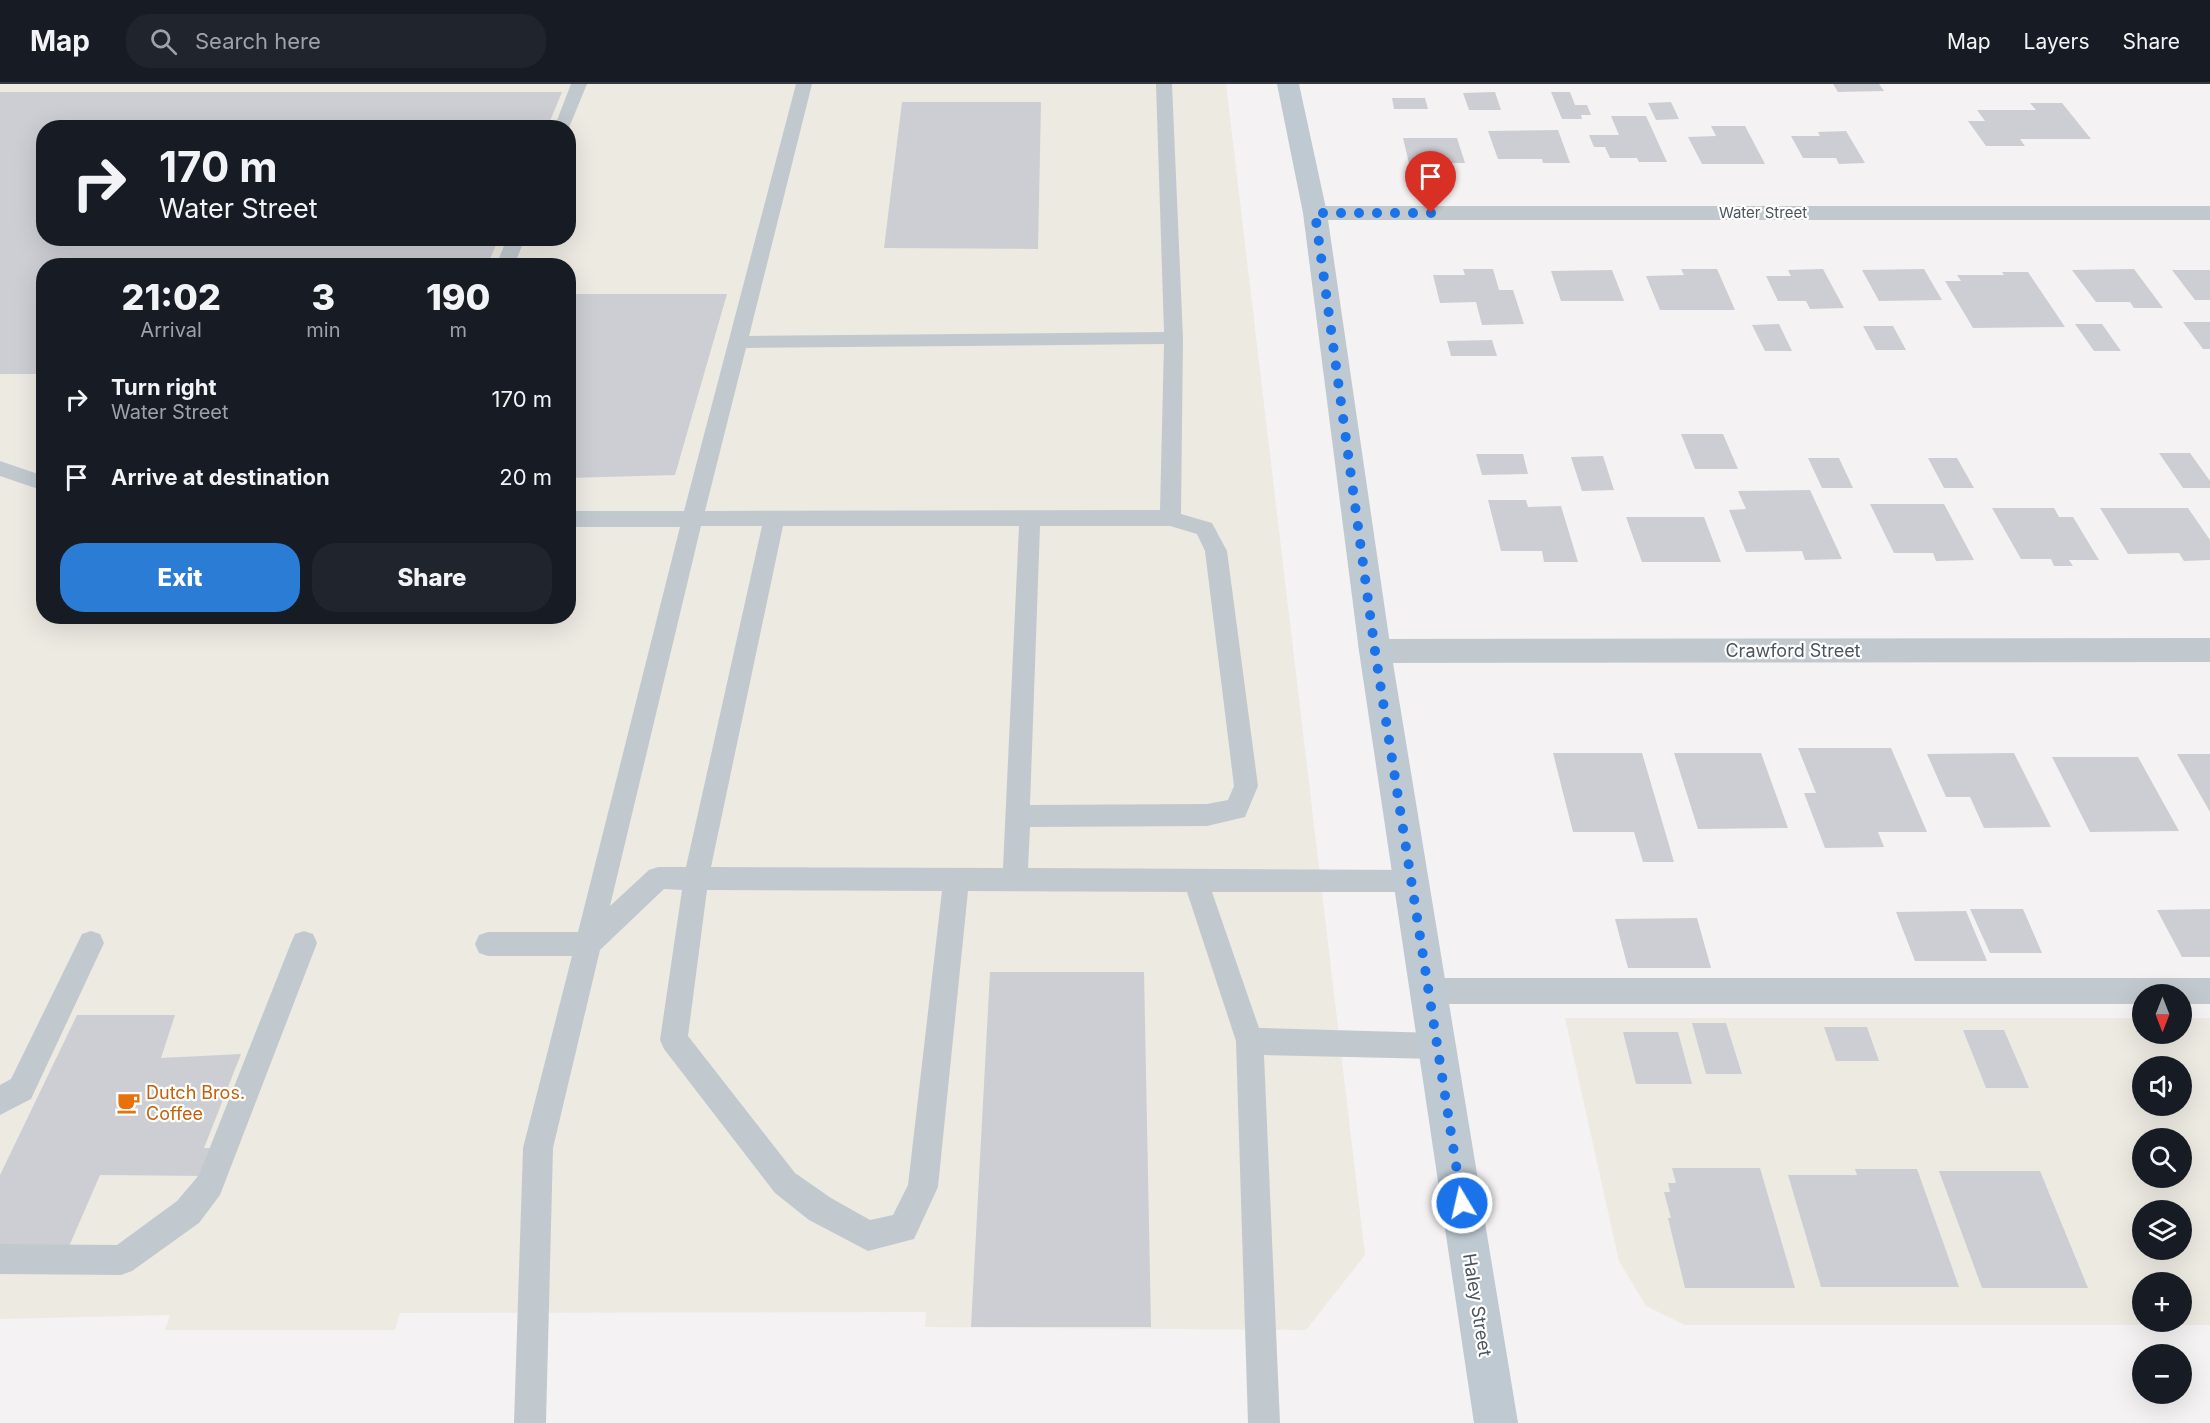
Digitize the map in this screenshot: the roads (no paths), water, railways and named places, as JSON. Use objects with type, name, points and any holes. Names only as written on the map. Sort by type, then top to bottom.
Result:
[{"type":"main road","name":"Haley Street","points":[[1288,84],[1315,213],[1375,651],[1496,1423]]},
{"type":"street","name":"Water Street","points":[[1315,213],[2210,213]]},
{"type":"street","name":"Crawford Street","points":[[1375,651],[2210,650]]},
{"type":"lane","points":[[565,120],[579,84]]},
{"type":"lane","points":[[530,1423],[538,1148],[692,520],[804,84]]},
{"type":"lane","points":[[1164,84],[1174,338],[1170,518]]},
{"type":"lane","points":[[737,342],[1174,338]]},
{"type":"lane","points":[[0,468],[36,481]]},
{"type":"lane","points":[[576,519],[1170,518],[1205,529],[1216,551],[1246,786],[1236,809],[1207,815],[1017,816]]},
{"type":"lane","points":[[1015,880],[1030,519]]},
{"type":"lane","points":[[774,520],[696,878],[674,1040],[785,1183],[820,1209],[868,1236],[903,1228],[923,1187],[956,879]]},
{"type":"lane","points":[[488,944],[588,944],[657,878],[1411,881]]},
{"type":"lane","points":[[1196,881],[1250,1041],[1264,1423]]},
{"type":"lane","points":[[0,1101],[21,1089],[91,943]]},
{"type":"lane","points":[[0,1259],[121,1260],[188,1212],[210,1185],[304,943]]},
{"type":"lane","points":[[1428,991],[2210,991]]},
{"type":"lane","points":[[1250,1041],[1437,1046]]},
{"type":"place","name":"Dutch Bros. Coffee","points":[[128,1103]]}]
